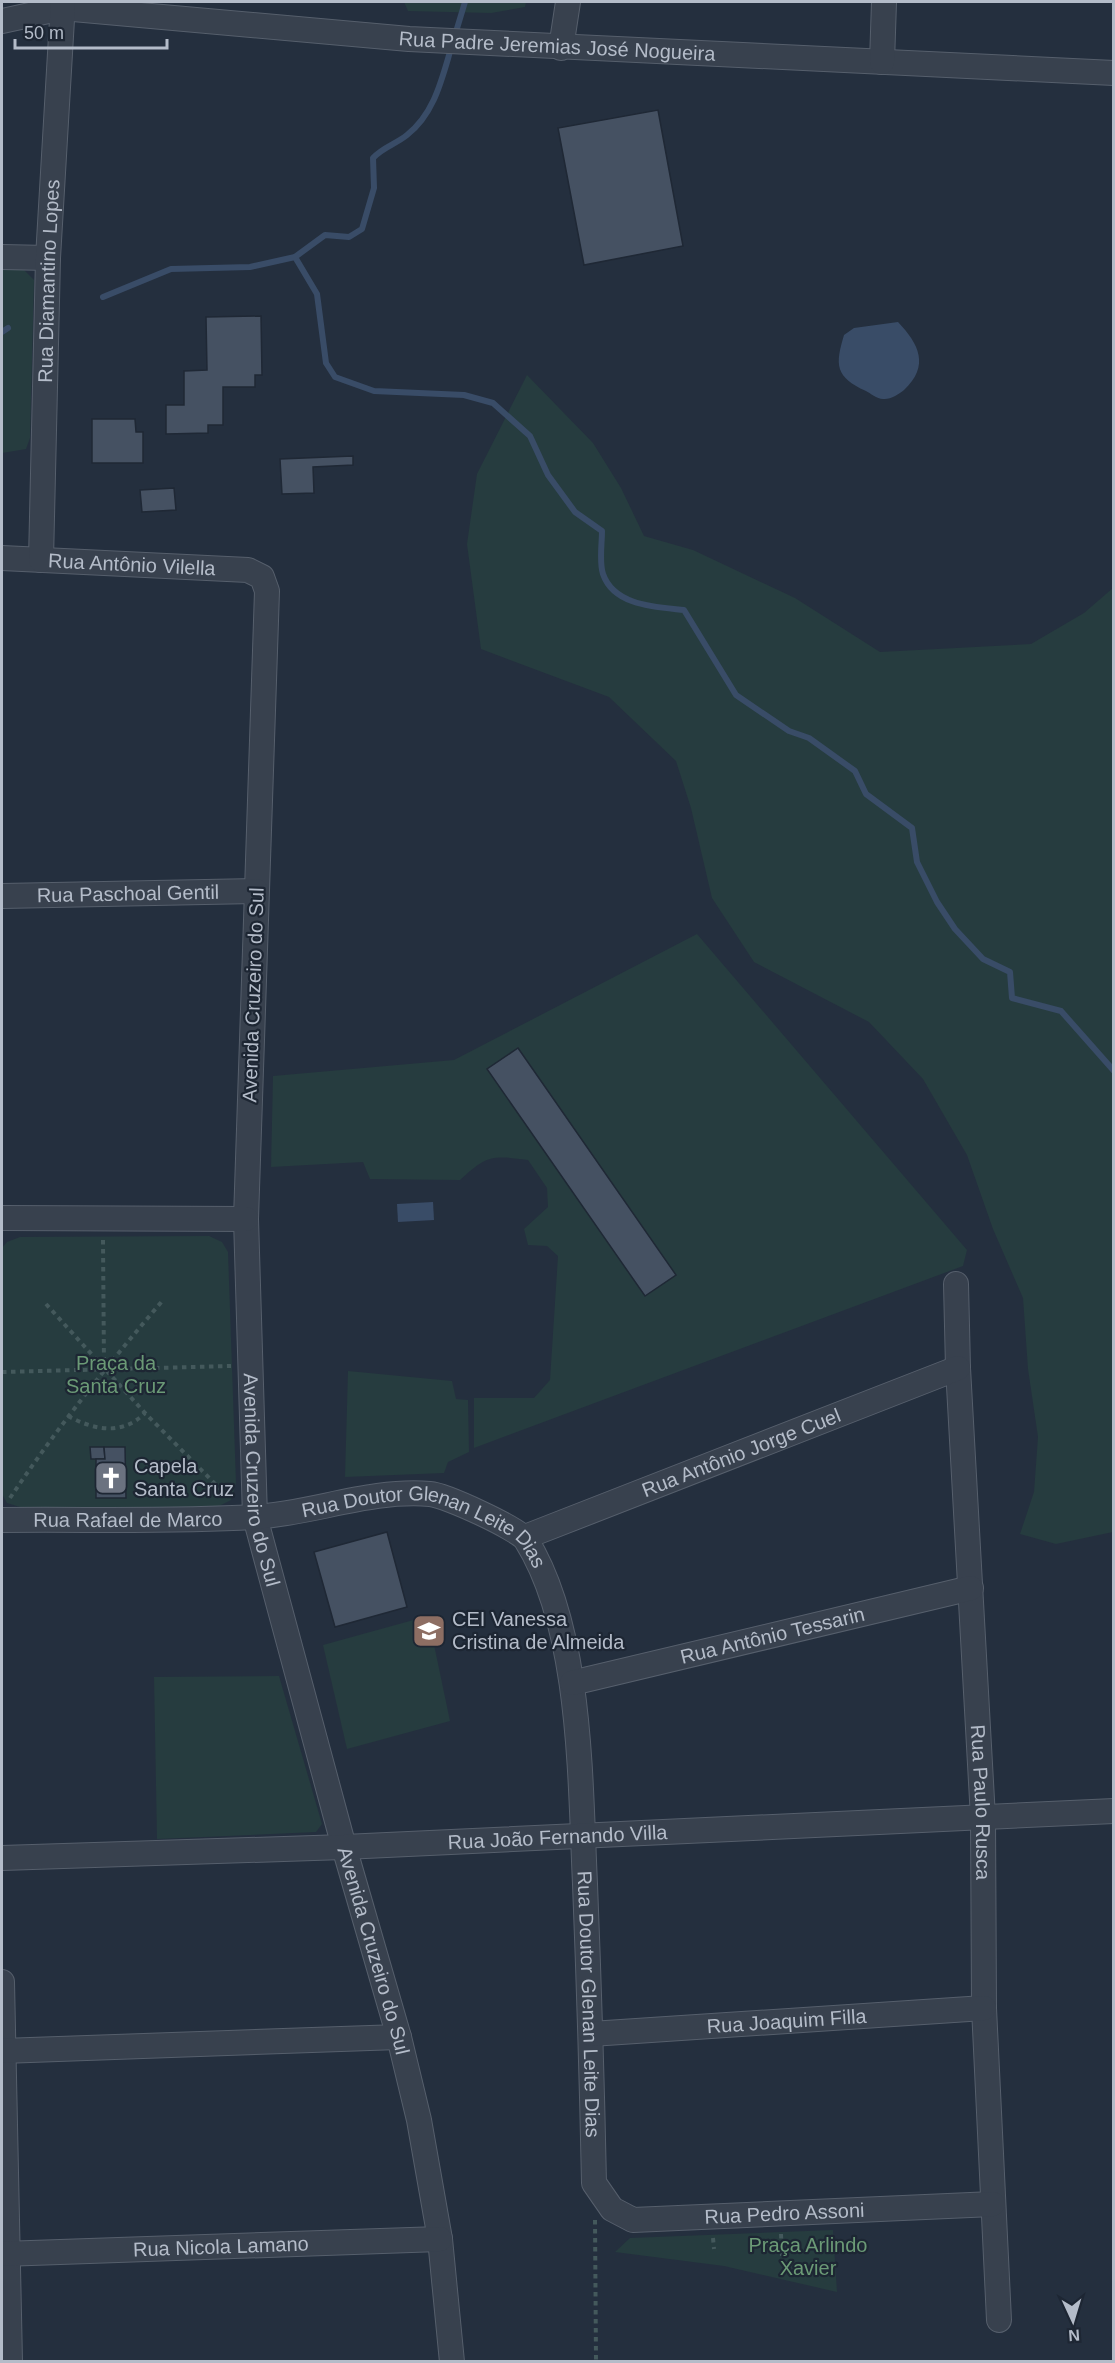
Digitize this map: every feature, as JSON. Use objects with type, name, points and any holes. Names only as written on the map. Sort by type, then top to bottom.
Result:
[{"type":"street","points":[[561,48],[568,2]]},
{"type":"street","points":[[882,62],[884,2]]},
{"type":"street","name":"Rua Padre Jeremias José Nogueira","points":[[2,21],[62,5],[409,39],[1113,73]]},
{"type":"street","name":"Rua Diamantino Lopes","points":[[41,560],[48,258],[62,5]]},
{"type":"street","points":[[2,257],[48,258]]},
{"type":"street","name":"Rua Antônio Vilella","points":[[2,558],[248,570],[262,577]]},
{"type":"street","name":"Avenida Cruzeiro do Sul","points":[[262,577],[267,591],[246,1220],[255,1517],[344,1847],[399,2037],[418,2120],[440,2239],[452,2361]]},
{"type":"street","name":"Rua Paschoal Gentil","points":[[2,896],[256,891]]},
{"type":"street","points":[[2,1218],[246,1220]]},
{"type":"street","name":"Rua Paulo Rusca","points":[[956,1284],[958,1368],[983,1818],[984,2008],[999,2320]]},
{"type":"street","name":"Rua Antônio Jorge Cuel","points":[[525,1537],[958,1368]]},
{"type":"street","name":"Rua Doutor Glenan Leite Dias","points":[[255,1517],[380,1495],[433,1494],[468,1507],[525,1537],[547,1585],[564,1636],[572,1683],[583,1836],[594,2183]]},
{"type":"street","name":"Rua Rafael de Marco","points":[[4,1511],[255,1517]]},
{"type":"street","name":"Rua Antônio Tessarin","points":[[572,1683],[971,1588]]},
{"type":"street","name":"Rua João Fernando Villa","points":[[2,1858],[344,1847],[1113,1811]]},
{"type":"street","points":[[2,1982],[4,2254],[10,2361]]},
{"type":"street","name":"Rua Joaquim Filla","points":[[591,2034],[984,2008]]},
{"type":"street","points":[[3,2051],[399,2037]]},
{"type":"street","name":"Rua Pedro Assoni","points":[[594,2183],[612,2209],[633,2220],[993,2204]]},
{"type":"street","name":"Rua Nicola Lamano","points":[[4,2254],[440,2239]]},
{"type":"path","points":[[103,1236],[104,1369]]},
{"type":"path","points":[[4,1511],[68,1416],[104,1369],[164,1299]]},
{"type":"path","points":[[46,1304],[145,1413],[231,1500]]},
{"type":"path","points":[[2,1372],[231,1366]]},
{"type":"path","points":[[68,1416],[99,1430],[128,1425],[145,1413]]},
{"type":"path","points":[[594,2219],[596,2361]]},
{"type":"green space","points":[[404,2],[526,2],[525,7],[491,13],[408,11]]},
{"type":"green space","points":[[2,270],[24,270],[34,280],[30,438],[26,449],[2,453]]},
{"type":"green space","points":[[527,375],[593,443],[621,488],[644,536],[693,550],[795,598],[880,652],[1031,644],[1084,613],[1113,588],[1113,1532],[1056,1544],[1020,1534],[1034,1492],[1038,1437],[1028,1369],[1023,1298],[993,1229],[967,1155],[923,1079],[869,1022],[754,962],[712,898],[691,808],[676,761],[609,697],[481,649],[467,544],[477,474]]},
{"type":"green space","points":[[697,934],[967,1250],[963,1266],[474,1448],[474,1398],[534,1398],[550,1380],[558,1256],[547,1246],[528,1245],[524,1229],[548,1207],[547,1188],[528,1160],[506,1158],[484,1161],[460,1180],[370,1179],[363,1162],[271,1167],[273,1076],[454,1060]]},
{"type":"green space","name":"Praça da Santa Cruz","points":[[209,1236],[222,1242],[228,1252],[236,1483],[231,1500],[215,1508],[20,1507],[7,1503],[2,1494],[2,1248],[7,1242],[20,1237]]},
{"type":"green space","points":[[348,1371],[452,1381],[456,1399],[468,1400],[469,1452],[448,1462],[444,1473],[345,1477]]},
{"type":"green space","points":[[428,1616],[450,1721],[347,1749],[323,1645]]},
{"type":"green space","points":[[279,1676],[322,1824],[316,1832],[157,1839],[154,1677]]},
{"type":"green space","name":"Praça Arlindo Xavier","points":[[833,2230],[837,2292],[724,2266],[615,2252],[630,2238]]},
{"type":"water","points":[[898,322],[916,347],[919,364],[912,381],[904,390],[891,398],[881,399],[848,381],[840,369],[839,354],[844,335],[854,328]]},
{"type":"water","points":[[433,1202],[434,1220],[398,1222],[397,1204]]},
{"type":"building","points":[[658,110],[683,246],[584,265],[558,128]]},
{"type":"building","points":[[261,316],[262,375],[255,375],[255,387],[223,387],[223,425],[208,425],[208,433],[166,434],[166,405],[184,405],[184,371],[207,370],[206,317]]},
{"type":"building","points":[[92,419],[135,419],[136,432],[143,432],[143,463],[92,463]]},
{"type":"building","points":[[353,456],[353,465],[313,467],[314,493],[282,494],[280,459]]},
{"type":"building","points":[[174,488],[176,510],[142,512],[140,490]]},
{"type":"building","points":[[518,1048],[676,1275],[645,1296],[487,1069]]},
{"type":"building","points":[[90,1447],[104,1447],[105,1459],[91,1459]]},
{"type":"building","name":"Capela Santa Cruz","points":[[104,1447],[125,1447],[126,1498],[96,1498],[96,1459],[105,1459]]},
{"type":"building","points":[[387,1532],[407,1607],[335,1627],[314,1552]]},
{"type":"waterway","points":[[455,35],[465,2]]},
{"type":"waterway","points":[[103,297],[171,269],[250,267],[295,257],[325,235],[349,237],[362,229],[374,188],[373,158],[407,135],[417,126],[431,106],[452,45]]},
{"type":"waterway","points":[[295,257],[317,294],[326,363],[335,377],[374,391],[464,395],[493,403],[530,436],[548,475],[575,512],[602,531],[601,564],[608,585],[616,593],[637,603],[684,610],[736,695],[789,731],[809,738],[855,771],[866,794],[912,828],[917,862],[937,902],[955,929],[983,959],[1010,972],[1012,998],[1061,1011],[1114,1071]]},
{"type":"waterway","points":[[2,332],[8,328]]},
{"type":"place","name":"Capela Santa Cruz","points":[[111,1478]]},
{"type":"place","name":"CEI Vanessa Cristina de Almeida","points":[[429,1631]]}]
